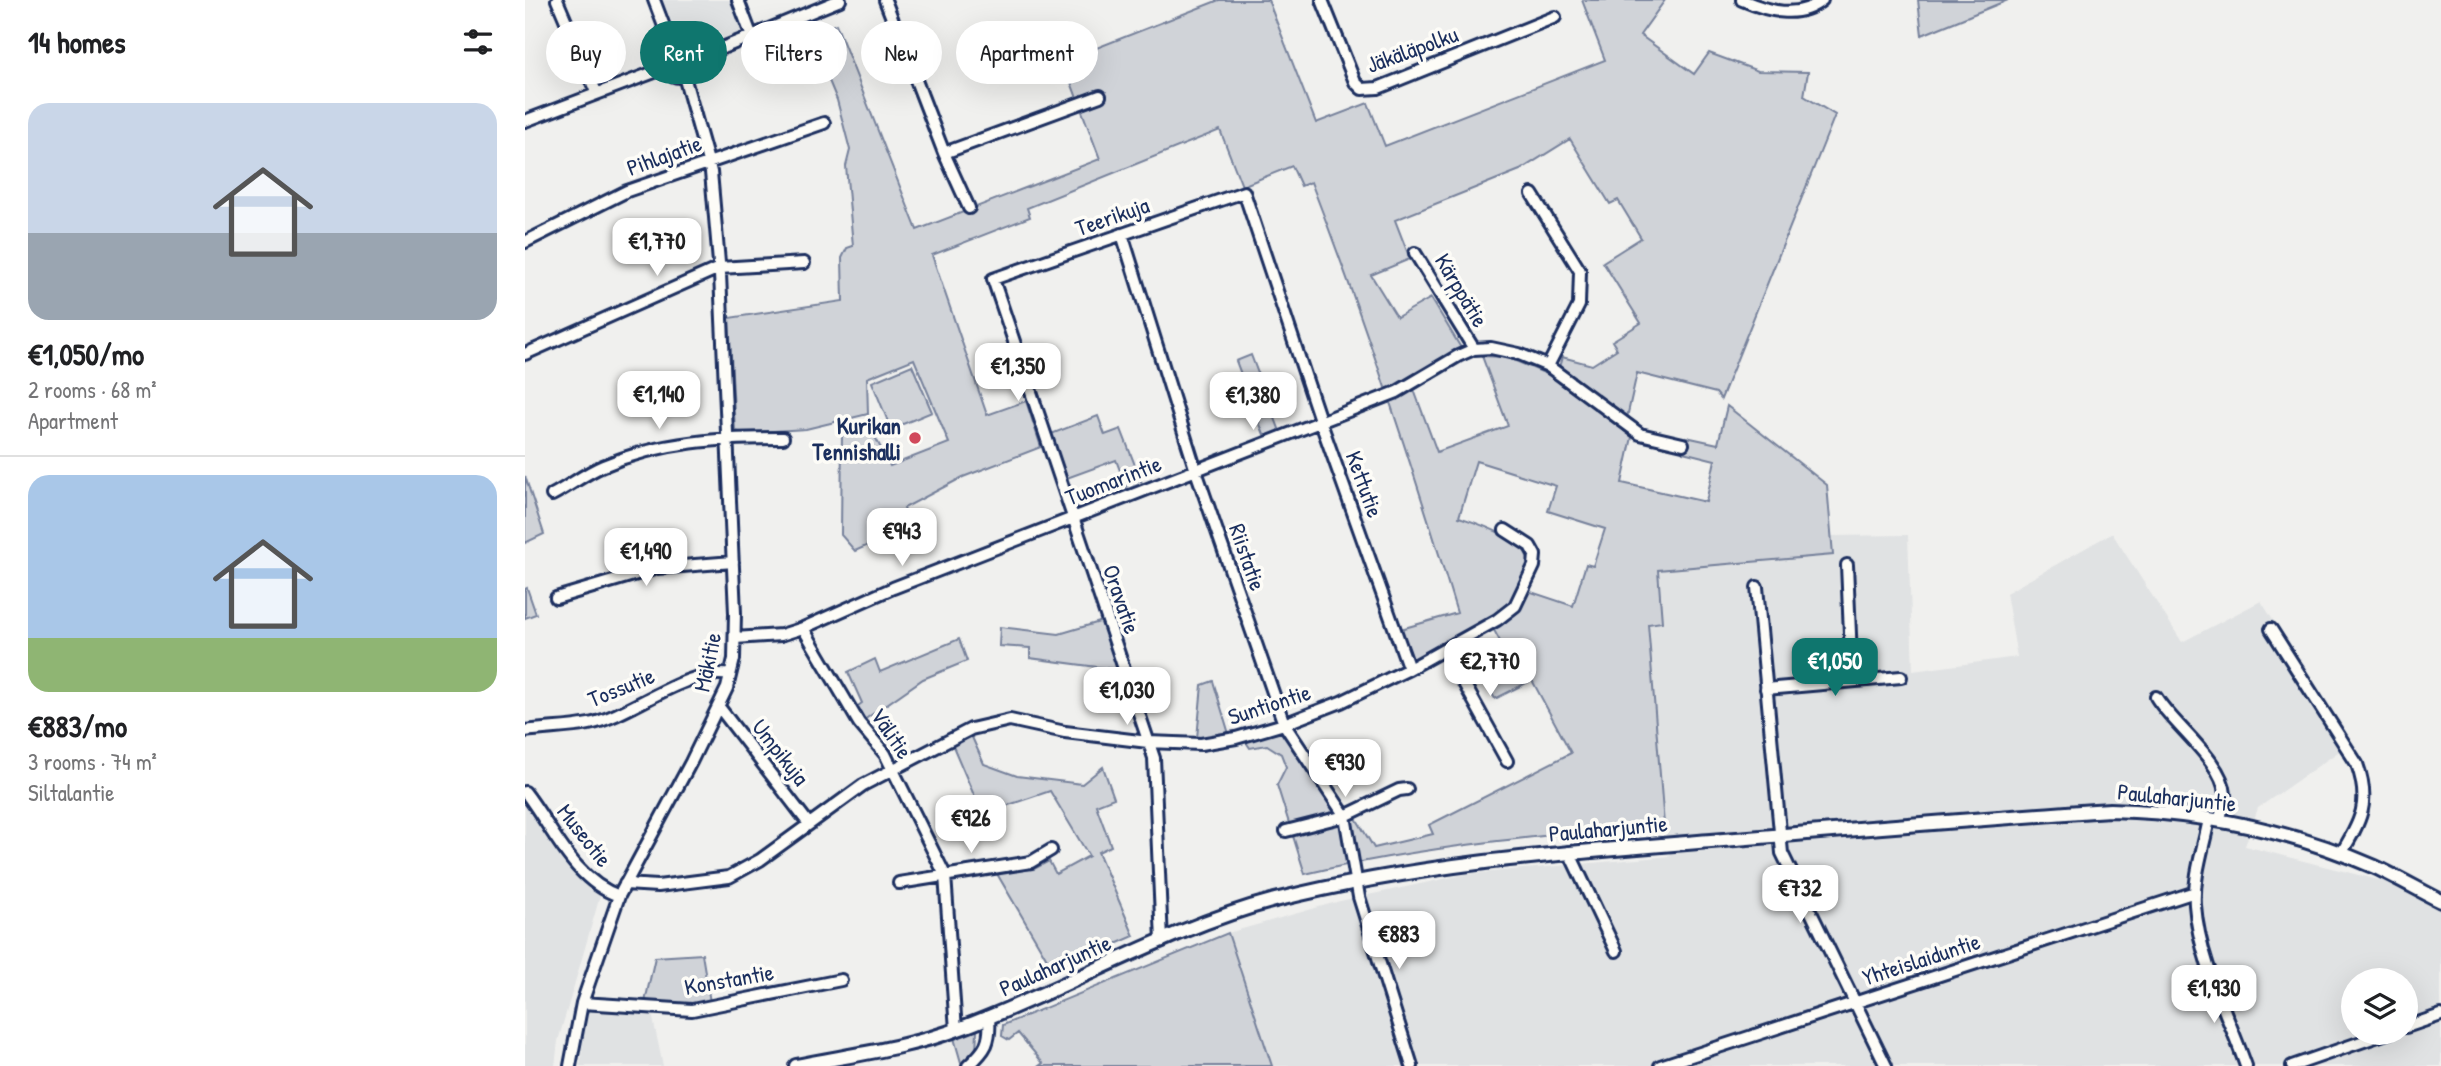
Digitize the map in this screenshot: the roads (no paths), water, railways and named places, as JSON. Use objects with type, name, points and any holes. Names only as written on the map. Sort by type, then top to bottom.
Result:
[{"type":"main road","name":"Paulaharjuntie","points":[[796,1066],[956,1030],[1162,941],[1270,901],[1358,880],[1476,860],[2110,810],[2214,820],[2273,831],[2376,867],[2441,901]]},
{"type":"street","points":[[557,0],[596,92]]},
{"type":"street","points":[[654,0],[662,21]]},
{"type":"street","points":[[738,0],[746,21]]},
{"type":"street","points":[[790,21],[840,0]]},
{"type":"street","points":[[885,0],[944,153],[969,208]]},
{"type":"street","name":"Jäkäläpolku","points":[[1322,0],[1355,82],[1361,89],[1378,88],[1555,17]]},
{"type":"street","points":[[1742,0],[1765,10],[1800,12],[1822,0]]},
{"type":"street","points":[[525,121],[640,77]]},
{"type":"street","name":"Mäkitie","points":[[571,1064],[582,1003],[619,896],[719,707],[730,675],[735,638],[719,268],[708,161],[686,84]]},
{"type":"street","points":[[944,153],[1100,96]]},
{"type":"street","name":"Pihlajatie","points":[[525,242],[627,191],[824,123]]},
{"type":"street","name":"Teerikuja","points":[[993,279],[1244,192]]},
{"type":"street","name":"Kettutie","points":[[1244,192],[1321,423],[1409,669]]},
{"type":"street","points":[[1532,194],[1580,271],[1579,305],[1548,366]]},
{"type":"street","name":"Riistatie","points":[[1122,234],[1196,471],[1284,724],[1345,816],[1359,897],[1412,1066]]},
{"type":"street","name":"Kärppätie","points":[[1415,253],[1474,349]]},
{"type":"street","points":[[525,354],[719,268],[804,262]]},
{"type":"street","name":"Oravatie","points":[[993,279],[1154,758],[1162,941]]},
{"type":"street","points":[[1474,349],[1491,348],[1519,354],[1548,366],[1640,435],[1683,444]]},
{"type":"street","name":"Tuomarintie","points":[[735,638],[781,635],[803,628],[872,597],[1397,392],[1474,349]]},
{"type":"street","points":[[552,495],[602,466],[660,447],[727,438],[783,438]]},
{"type":"street","name":"Suntiontie","points":[[625,884],[658,886],[729,877],[760,860],[863,785],[971,729],[1010,720],[1065,732],[1149,742],[1201,744],[1284,724],[1341,702],[1409,669],[1497,620],[1515,606],[1534,566],[1535,555],[1530,546],[1505,530]]},
{"type":"street","points":[[556,598],[657,568],[733,562]]},
{"type":"street","points":[[1847,565],[1851,680]]},
{"type":"street","points":[[1758,587],[1782,853],[1886,1066]]},
{"type":"street","name":"Välitie","points":[[803,628],[859,723],[885,754],[945,875],[956,1030]]},
{"type":"street","points":[[2271,629],[2357,764],[2363,783],[2361,817],[2341,854]]},
{"type":"street","points":[[1445,649],[1507,761]]},
{"type":"street","name":"Tossutie","points":[[525,731],[589,724],[619,714],[709,673],[730,675]]},
{"type":"street","points":[[1766,689],[1901,677]]},
{"type":"street","points":[[2156,697],[2167,716],[2192,736],[2220,777],[2225,794],[2214,820],[2195,892],[2198,925],[2246,1066]]},
{"type":"street","name":"Umpikuja","points":[[719,707],[809,824]]},
{"type":"street","points":[[1286,831],[1345,816],[1399,790],[1407,789]]},
{"type":"street","name":"Museotie","points":[[525,792],[574,864],[600,887],[619,896]]},
{"type":"street","points":[[899,883],[1031,862],[1051,850]]},
{"type":"street","points":[[1569,852],[1616,951]]},
{"type":"street","name":"Yhteislaiduntie","points":[[1660,1066],[2195,892]]},
{"type":"street","name":"Konstantie","points":[[582,1003],[692,1010],[841,980]]},
{"type":"street","points":[[2418,1023],[2441,1015]]},
{"type":"street","points":[[968,1066],[988,1047],[991,1039],[989,1017]]},
{"type":"street","points":[[2292,1066],[2353,1045]]},
{"type":"place","name":"Kurikan Tennishalli","points":[[915,438]]}]
